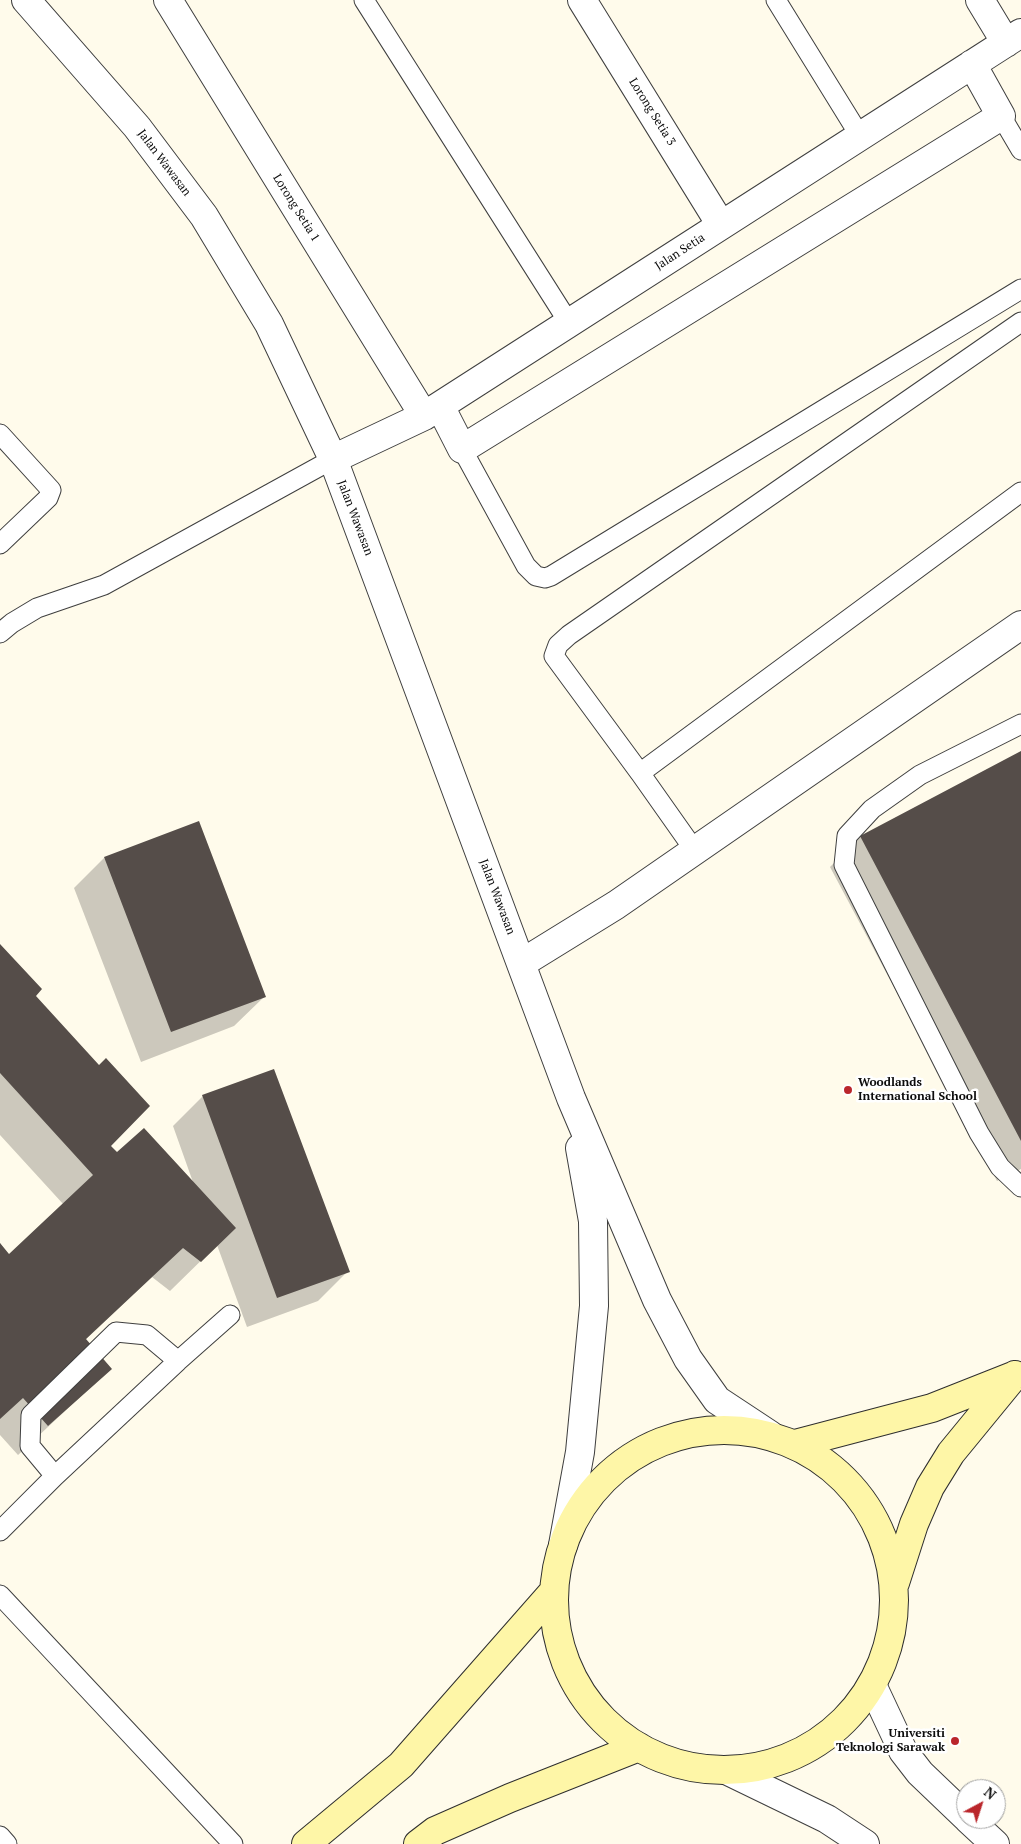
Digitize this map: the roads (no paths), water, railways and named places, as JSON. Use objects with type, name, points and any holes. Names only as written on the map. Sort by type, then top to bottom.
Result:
[{"type":"main road","points":[[795,1444],[932,1408],[1018,1374]]},
{"type":"main road","points":[[895,1583],[878,1526],[844,1478],[795,1444],[770,1435],[717,1429],[665,1439],[619,1465],[583,1503],[562,1545],[554,1591],[558,1637],[574,1680],[602,1718],[639,1747],[682,1765],[728,1771],[786,1760],[835,1731],[873,1686],[892,1637],[895,1583],[914,1524],[930,1487],[951,1453],[1018,1374]]},
{"type":"main road","points":[[306,1844],[401,1766],[554,1591]]},
{"type":"main road","points":[[418,1844],[435,1831],[510,1798],[639,1747]]},
{"type":"street","name":"Jalan Wawasan","points":[[26,0],[137,128],[204,216],[269,324],[333,459],[571,1098]]},
{"type":"street","name":"Lorong Setia 1","points":[[168,0],[432,411],[462,449]]},
{"type":"street","name":"Lorong Setia 3","points":[[582,0],[721,225]]},
{"type":"street","points":[[980,0],[1013,38]]},
{"type":"street","name":"Jalan Setia","points":[[333,459],[432,411],[1013,38]]},
{"type":"street","points":[[462,449],[1001,116],[972,64]]},
{"type":"street","points":[[522,963],[616,905],[1021,625]]},
{"type":"street","points":[[571,1098],[657,1300],[688,1359],[717,1400],[770,1435]]},
{"type":"street","points":[[562,1545],[580,1452],[594,1306],[593,1221],[571,1098]]},
{"type":"street","points":[[873,1686],[903,1751],[920,1773],[956,1807]]},
{"type":"street","points":[[728,1771],[827,1819],[865,1844]]},
{"type":"street","points":[[979,1829],[995,1844]]},
{"type":"lane","points":[[364,0],[569,323]]},
{"type":"lane","points":[[776,0],[860,136]]},
{"type":"lane","points":[[1001,116],[1021,150]]},
{"type":"lane","points":[[462,449],[526,566],[536,576],[545,578],[552,576],[1021,289]]},
{"type":"lane","points":[[695,851],[554,656],[558,645],[569,635],[1021,322]]},
{"type":"lane","points":[[0,434],[51,490],[48,498],[0,544]]},
{"type":"lane","points":[[0,633],[12,623],[37,608],[104,585],[333,459]]},
{"type":"lane","points":[[640,773],[1021,492]]},
{"type":"lane","points":[[1021,724],[920,775],[872,809],[847,836],[844,865],[979,1133],[1000,1167],[1021,1187]]},
{"type":"lane","points":[[0,1531],[55,1476],[178,1361],[230,1316]]},
{"type":"lane","points":[[55,1476],[30,1446],[31,1415],[116,1332],[147,1335],[178,1361]]},
{"type":"lane","points":[[0,1594],[233,1844]]},
{"type":"lane","points":[[0,1836],[7,1844]]},
{"type":"place","name":"Woodlands International School","points":[[848,1090]]},
{"type":"place","name":"Universiti Teknologi Sarawak","points":[[955,1741]]}]
